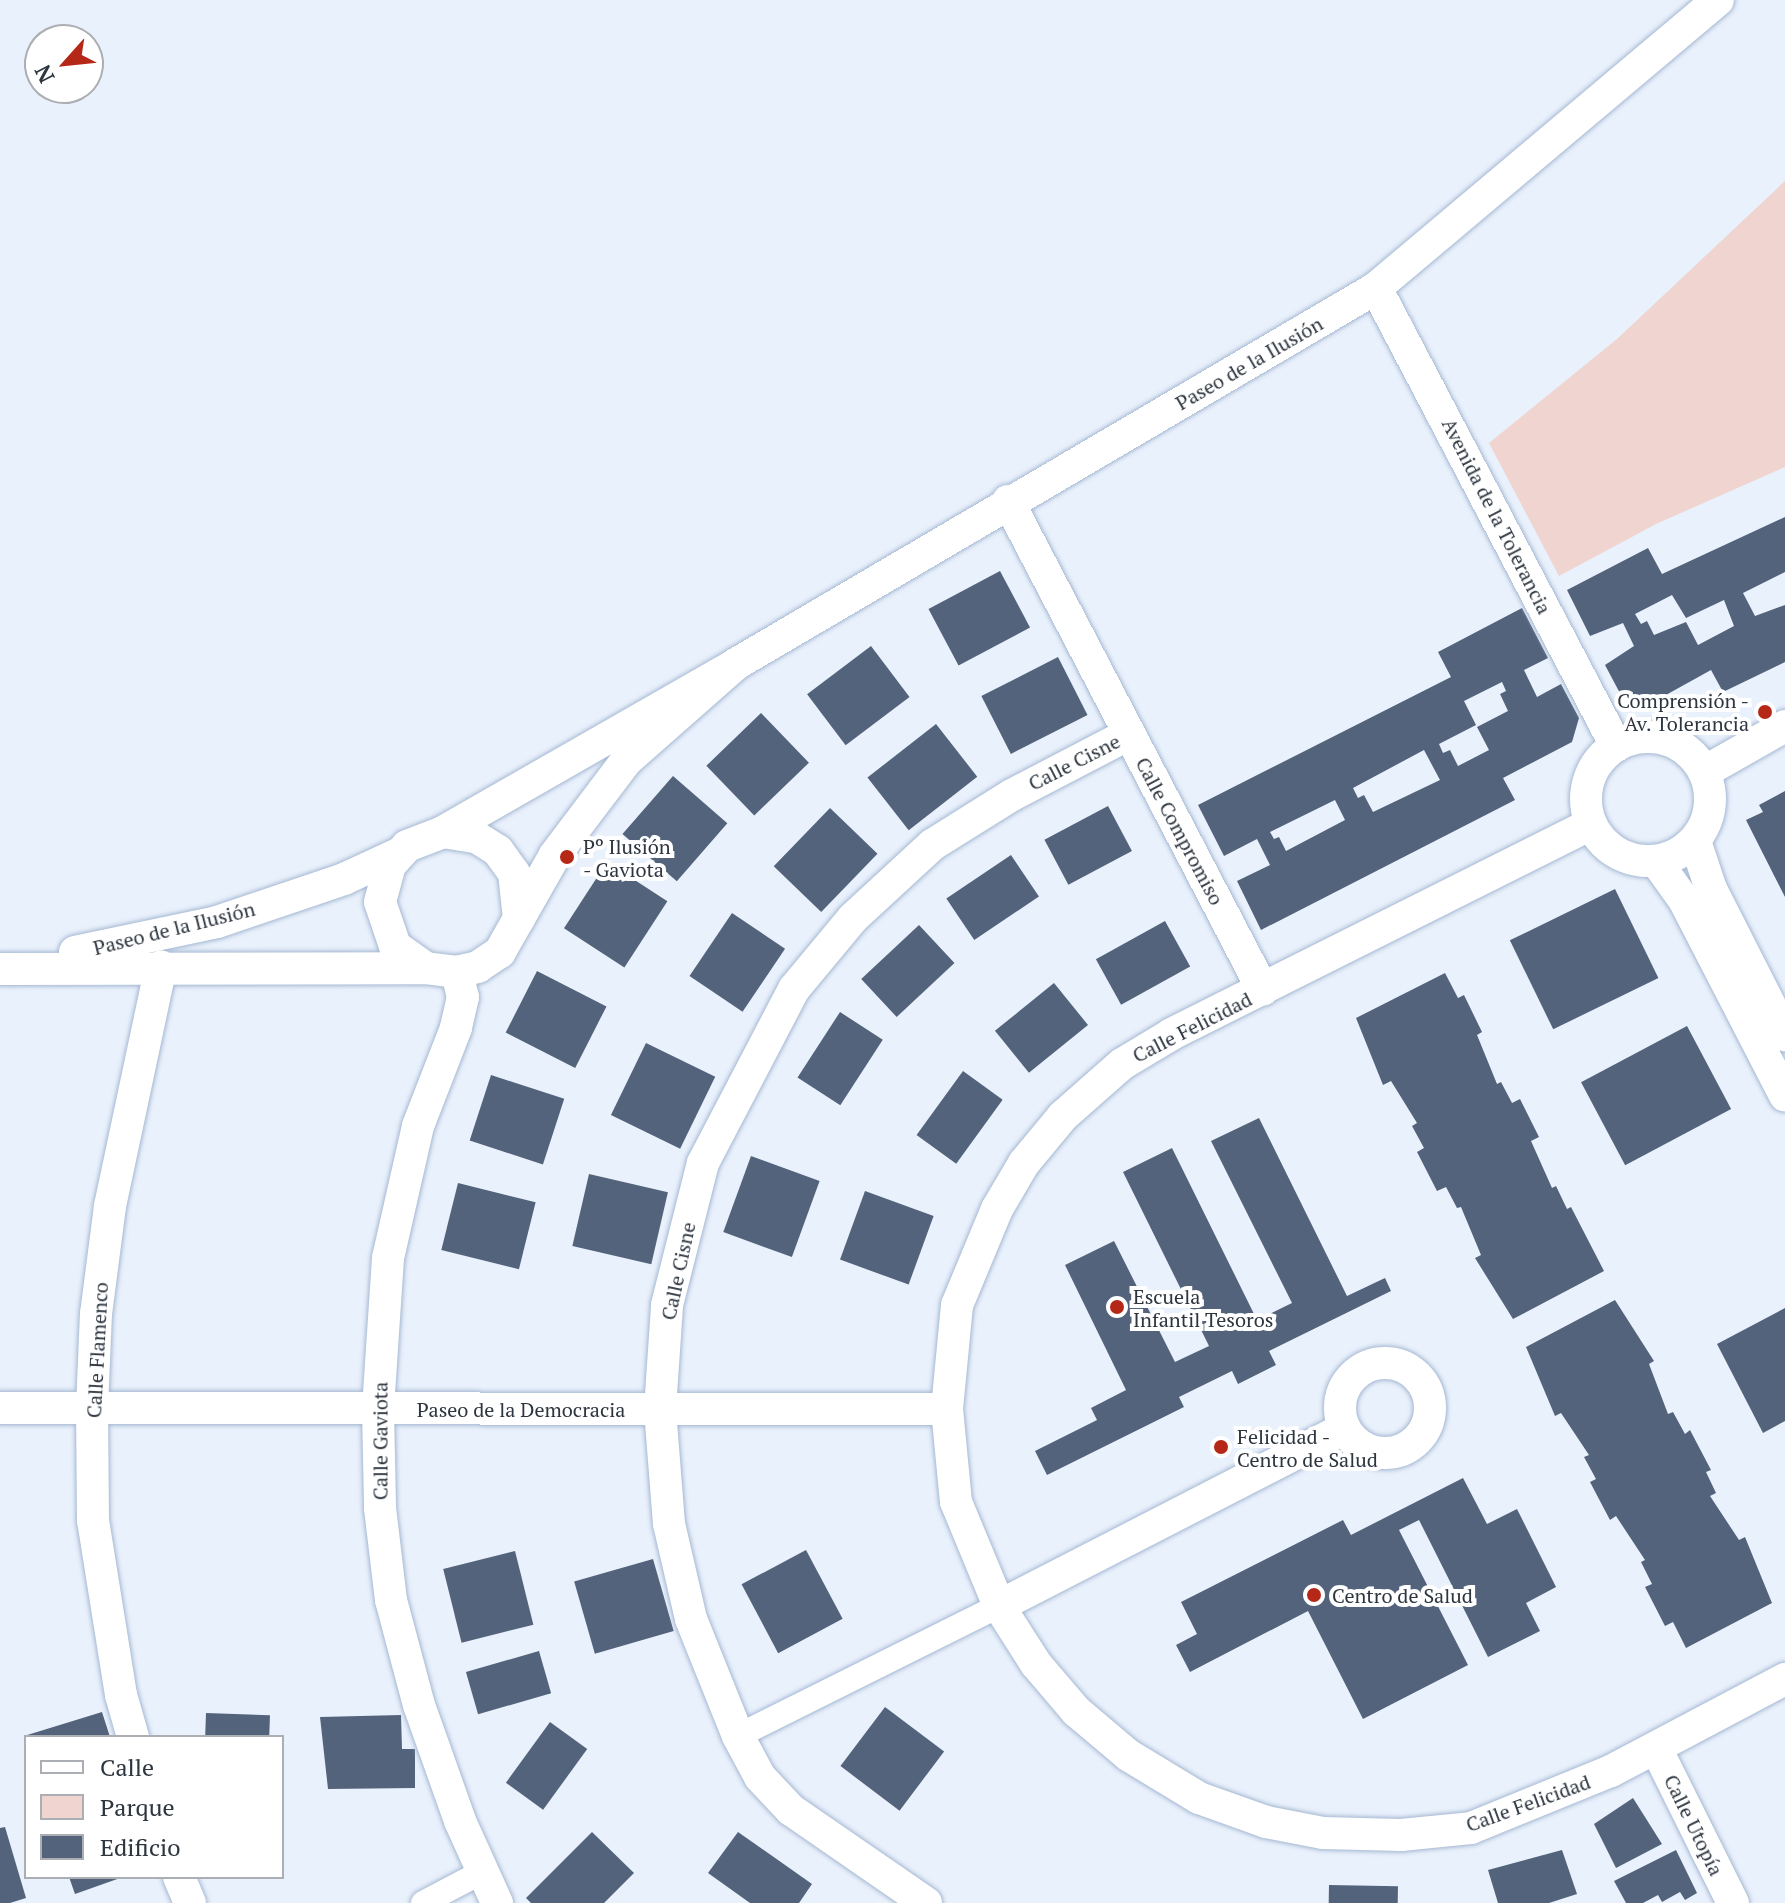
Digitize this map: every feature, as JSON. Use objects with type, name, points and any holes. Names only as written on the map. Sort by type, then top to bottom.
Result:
[{"type":"street","name":"Paseo de la Ilusión","points":[[161,966],[198,944],[273,917],[443,832],[736,664],[1008,501],[1376,288],[1718,0]]},
{"type":"street","name":"Avenida de la Tolerancia","points":[[1376,288],[1616,746]]},
{"type":"street","name":"Calle Compromiso","points":[[1008,501],[1263,990]]},
{"type":"street","name":"Paseo de la Ilusión","points":[[0,969],[161,966],[426,968],[457,972],[478,967],[500,952],[555,855],[626,761],[736,664]]},
{"type":"street","points":[[1704,772],[1785,726]]},
{"type":"street","name":"Calle Cisne","points":[[926,1903],[791,1810],[760,1777],[738,1736],[688,1605],[669,1524],[660,1409],[667,1305],[703,1163],[794,989],[853,918],[932,845],[1024,788],[1129,734]]},
{"type":"street","points":[[1640,738],[1664,739],[1688,752],[1704,772],[1711,795],[1707,820],[1695,841],[1656,861],[1627,858],[1606,845],[1591,824],[1586,800],[1591,774],[1616,746],[1640,738]]},
{"type":"street","name":"Calle Felicidad","points":[[1591,824],[1122,1064],[1063,1116],[1024,1163],[974,1257],[957,1305],[947,1409],[956,1502],[999,1606],[1036,1664],[1076,1711],[1128,1755],[1199,1798],[1266,1822],[1339,1833],[1401,1835],[1471,1828],[1656,1748],[1785,1679]]},
{"type":"street","points":[[443,832],[476,837],[498,851],[514,873],[519,919]]},
{"type":"street","points":[[1695,841],[1711,889],[1785,1035]]},
{"type":"street","name":"Paseo de la Ilusión","points":[[400,853],[383,882],[382,920],[395,946],[426,968]]},
{"type":"street","points":[[1656,861],[1684,900],[1785,1096]]},
{"type":"street","name":"Paseo de la Ilusión","points":[[0,958],[68,953],[202,925],[344,879]]},
{"type":"street","name":"Calle Flamenco","points":[[132,1735],[121,1695],[93,1521],[92,1408],[96,1314],[110,1206],[161,966]]},
{"type":"street","name":"Calle Gaviota","points":[[457,972],[463,997],[418,1126],[388,1258],[378,1409],[380,1508],[391,1600],[419,1705],[480,1873],[497,1903]]},
{"type":"street","name":"Paseo de la Democracia","points":[[0,1408],[947,1409]]},
{"type":"street","points":[[738,1736],[1344,1429]]},
{"type":"street","name":"Calle Utopía","points":[[1656,1748],[1733,1903]]},
{"type":"street","points":[[423,1903],[480,1873]]},
{"type":"street","points":[[180,1879],[190,1903]]},
{"type":"green space","points":[[1785,181],[1785,467],[1656,524],[1559,576],[1489,443],[1617,339]]},
{"type":"building","points":[[1785,517],[1785,572],[1743,593],[1755,616],[1785,605],[1785,662],[1723,692],[1711,670],[1646,706],[1622,697],[1605,665],[1634,646],[1623,623],[1590,636],[1567,590],[1648,548],[1662,574]],"holes":[[[1672,595],[1686,618],[1724,600],[1734,626],[1698,645],[1686,622],[1654,635],[1647,621],[1641,624],[1635,614]]]},
{"type":"building","points":[[1000,571],[1030,628],[959,666],[928,609]]},
{"type":"building","points":[[1522,608],[1548,658],[1524,670],[1537,697],[1561,684],[1579,718],[1572,742],[1503,778],[1515,800],[1261,930],[1237,881],[1270,865],[1257,839],[1224,856],[1198,805],[1451,677],[1438,652]],"holes":[[[1502,682],[1506,691],[1500,694],[1508,711],[1477,727],[1489,750],[1458,766],[1450,750],[1443,753],[1439,744],[1476,725],[1464,701]],[[1424,750],[1440,780],[1373,812],[1364,795],[1358,798],[1353,788]],[[1335,800],[1345,820],[1286,851],[1279,837],[1274,839],[1270,832]]]},
{"type":"building","points":[[871,646],[910,697],[846,745],[807,694]]},
{"type":"building","points":[[1058,657],[1088,715],[1011,754],[981,696]]},
{"type":"building","points":[[761,713],[809,763],[754,815],[706,766]]},
{"type":"building","points":[[936,724],[977,777],[909,830],[867,778]]},
{"type":"building","points":[[673,776],[727,823],[677,881],[622,834]]},
{"type":"building","points":[[1785,791],[1785,897],[1746,820],[1763,812],[1759,805]]},
{"type":"building","points":[[1108,806],[1132,851],[1068,885],[1044,840]]},
{"type":"building","points":[[830,808],[877,854],[821,912],[774,866]]},
{"type":"building","points":[[1011,855],[1039,896],[974,940],[946,899]]},
{"type":"building","points":[[607,862],[667,901],[624,967],[564,928]]},
{"type":"building","points":[[1615,889],[1658,978],[1553,1029],[1510,940]]},
{"type":"building","points":[[732,913],[785,949],[743,1012],[690,976]]},
{"type":"building","points":[[1165,921],[1190,966],[1121,1005],[1096,959]]},
{"type":"building","points":[[919,925],[954,963],[897,1017],[861,979]]},
{"type":"building","points":[[537,971],[606,1006],[575,1068],[506,1032]]},
{"type":"building","points":[[1445,973],[1458,998],[1464,995],[1482,1032],[1477,1035],[1497,1084],[1501,1082],[1512,1103],[1520,1099],[1539,1137],[1531,1141],[1552,1188],[1556,1186],[1567,1209],[1571,1207],[1604,1271],[1513,1319],[1475,1258],[1481,1255],[1461,1207],[1457,1208],[1446,1187],[1437,1191],[1417,1152],[1424,1148],[1412,1126],[1417,1123],[1391,1081],[1383,1085],[1356,1018]]},
{"type":"building","points":[[1054,983],[1088,1025],[1029,1073],[995,1031]]},
{"type":"building","points":[[840,1012],[883,1040],[840,1105],[798,1077]]},
{"type":"building","points":[[1687,1026],[1731,1109],[1625,1165],[1581,1082]]},
{"type":"building","points":[[646,1043],[715,1077],[680,1149],[611,1115]]},
{"type":"building","points":[[963,1071],[1003,1100],[956,1164],[917,1135]]},
{"type":"building","points":[[491,1075],[564,1099],[543,1164],[470,1141]]},
{"type":"building","points":[[1259,1118],[1347,1296],[1385,1278],[1391,1291],[1269,1351],[1276,1365],[1238,1384],[1232,1371],[1179,1397],[1184,1407],[1047,1475],[1035,1451],[1097,1420],[1091,1408],[1126,1390],[1065,1265],[1114,1241],[1175,1362],[1209,1346],[1123,1172],[1172,1148],[1257,1320],[1292,1303],[1211,1141]]},
{"type":"building","points":[[751,1156],[820,1181],[792,1257],[723,1232]]},
{"type":"building","points":[[589,1174],[668,1192],[651,1264],[572,1246]]},
{"type":"building","points":[[458,1183],[536,1202],[519,1269],[441,1250]]},
{"type":"building","points":[[865,1191],[934,1216],[909,1285],[840,1260]]},
{"type":"building","points":[[1615,1300],[1654,1361],[1649,1364],[1668,1414],[1673,1412],[1685,1434],[1690,1430],[1711,1470],[1706,1472],[1716,1493],[1710,1496],[1739,1540],[1745,1537],[1772,1603],[1686,1648],[1673,1622],[1665,1626],[1645,1587],[1652,1584],[1641,1562],[1645,1560],[1616,1516],[1610,1520],[1590,1482],[1596,1479],[1584,1457],[1589,1455],[1561,1413],[1555,1416],[1526,1347]]},
{"type":"building","points":[[1785,1308],[1785,1421],[1763,1433],[1717,1344]]},
{"type":"building","name":"Centro de Salud","points":[[1463,1478],[1487,1524],[1517,1509],[1556,1587],[1526,1603],[1540,1631],[1488,1657],[1419,1520],[1399,1530],[1468,1665],[1363,1719],[1308,1611],[1190,1672],[1176,1645],[1197,1634],[1181,1602],[1343,1520],[1351,1535]]},
{"type":"building","points":[[806,1550],[843,1619],[778,1653],[742,1584]]},
{"type":"building","points":[[515,1551],[533,1625],[462,1643],[443,1569]]},
{"type":"building","points":[[653,1559],[674,1631],[595,1654],[574,1582]]},
{"type":"building","points":[[539,1651],[551,1693],[478,1714],[466,1672]]},
{"type":"building","points":[[885,1707],[944,1752],[900,1811],[840,1766]]},
{"type":"building","points":[[102,1712],[109,1735],[27,1735]]},
{"type":"building","points":[[206,1713],[270,1715],[269,1735],[205,1735]]},
{"type":"building","points":[[401,1715],[402,1749],[415,1749],[415,1788],[328,1789],[320,1717]]},
{"type":"building","points":[[550,1722],[587,1749],[543,1810],[506,1783]]},
{"type":"building","points":[[1633,1798],[1662,1844],[1616,1868],[1594,1824]]},
{"type":"building","points":[[5,1827],[26,1898],[0,1903],[0,1828]]},
{"type":"building","points":[[592,1832],[634,1873],[604,1903],[531,1903],[526,1898]]},
{"type":"building","points":[[738,1832],[812,1884],[799,1903],[750,1903],[708,1873]]},
{"type":"building","points":[[1562,1850],[1577,1894],[1549,1903],[1498,1903],[1488,1870]]},
{"type":"building","points":[[1676,1850],[1697,1893],[1685,1900],[1680,1892],[1662,1902],[1658,1895],[1643,1903],[1626,1903],[1614,1881]]},
{"type":"building","points":[[70,1879],[117,1879],[75,1894]]},
{"type":"building","points":[[1329,1885],[1398,1886],[1398,1903],[1329,1903]]},
{"type":"place","name":"Comprensión - Av. Tolerancia","points":[[1765,712]]},
{"type":"place","name":"Pº Ilusión - Gaviota","points":[[567,857]]},
{"type":"place","name":"Escuela Infantil Tesoros","points":[[1117,1307]]},
{"type":"place","name":"Felicidad - Centro de Salud","points":[[1221,1447]]},
{"type":"place","name":"Centro de Salud","points":[[1314,1595]]}]
